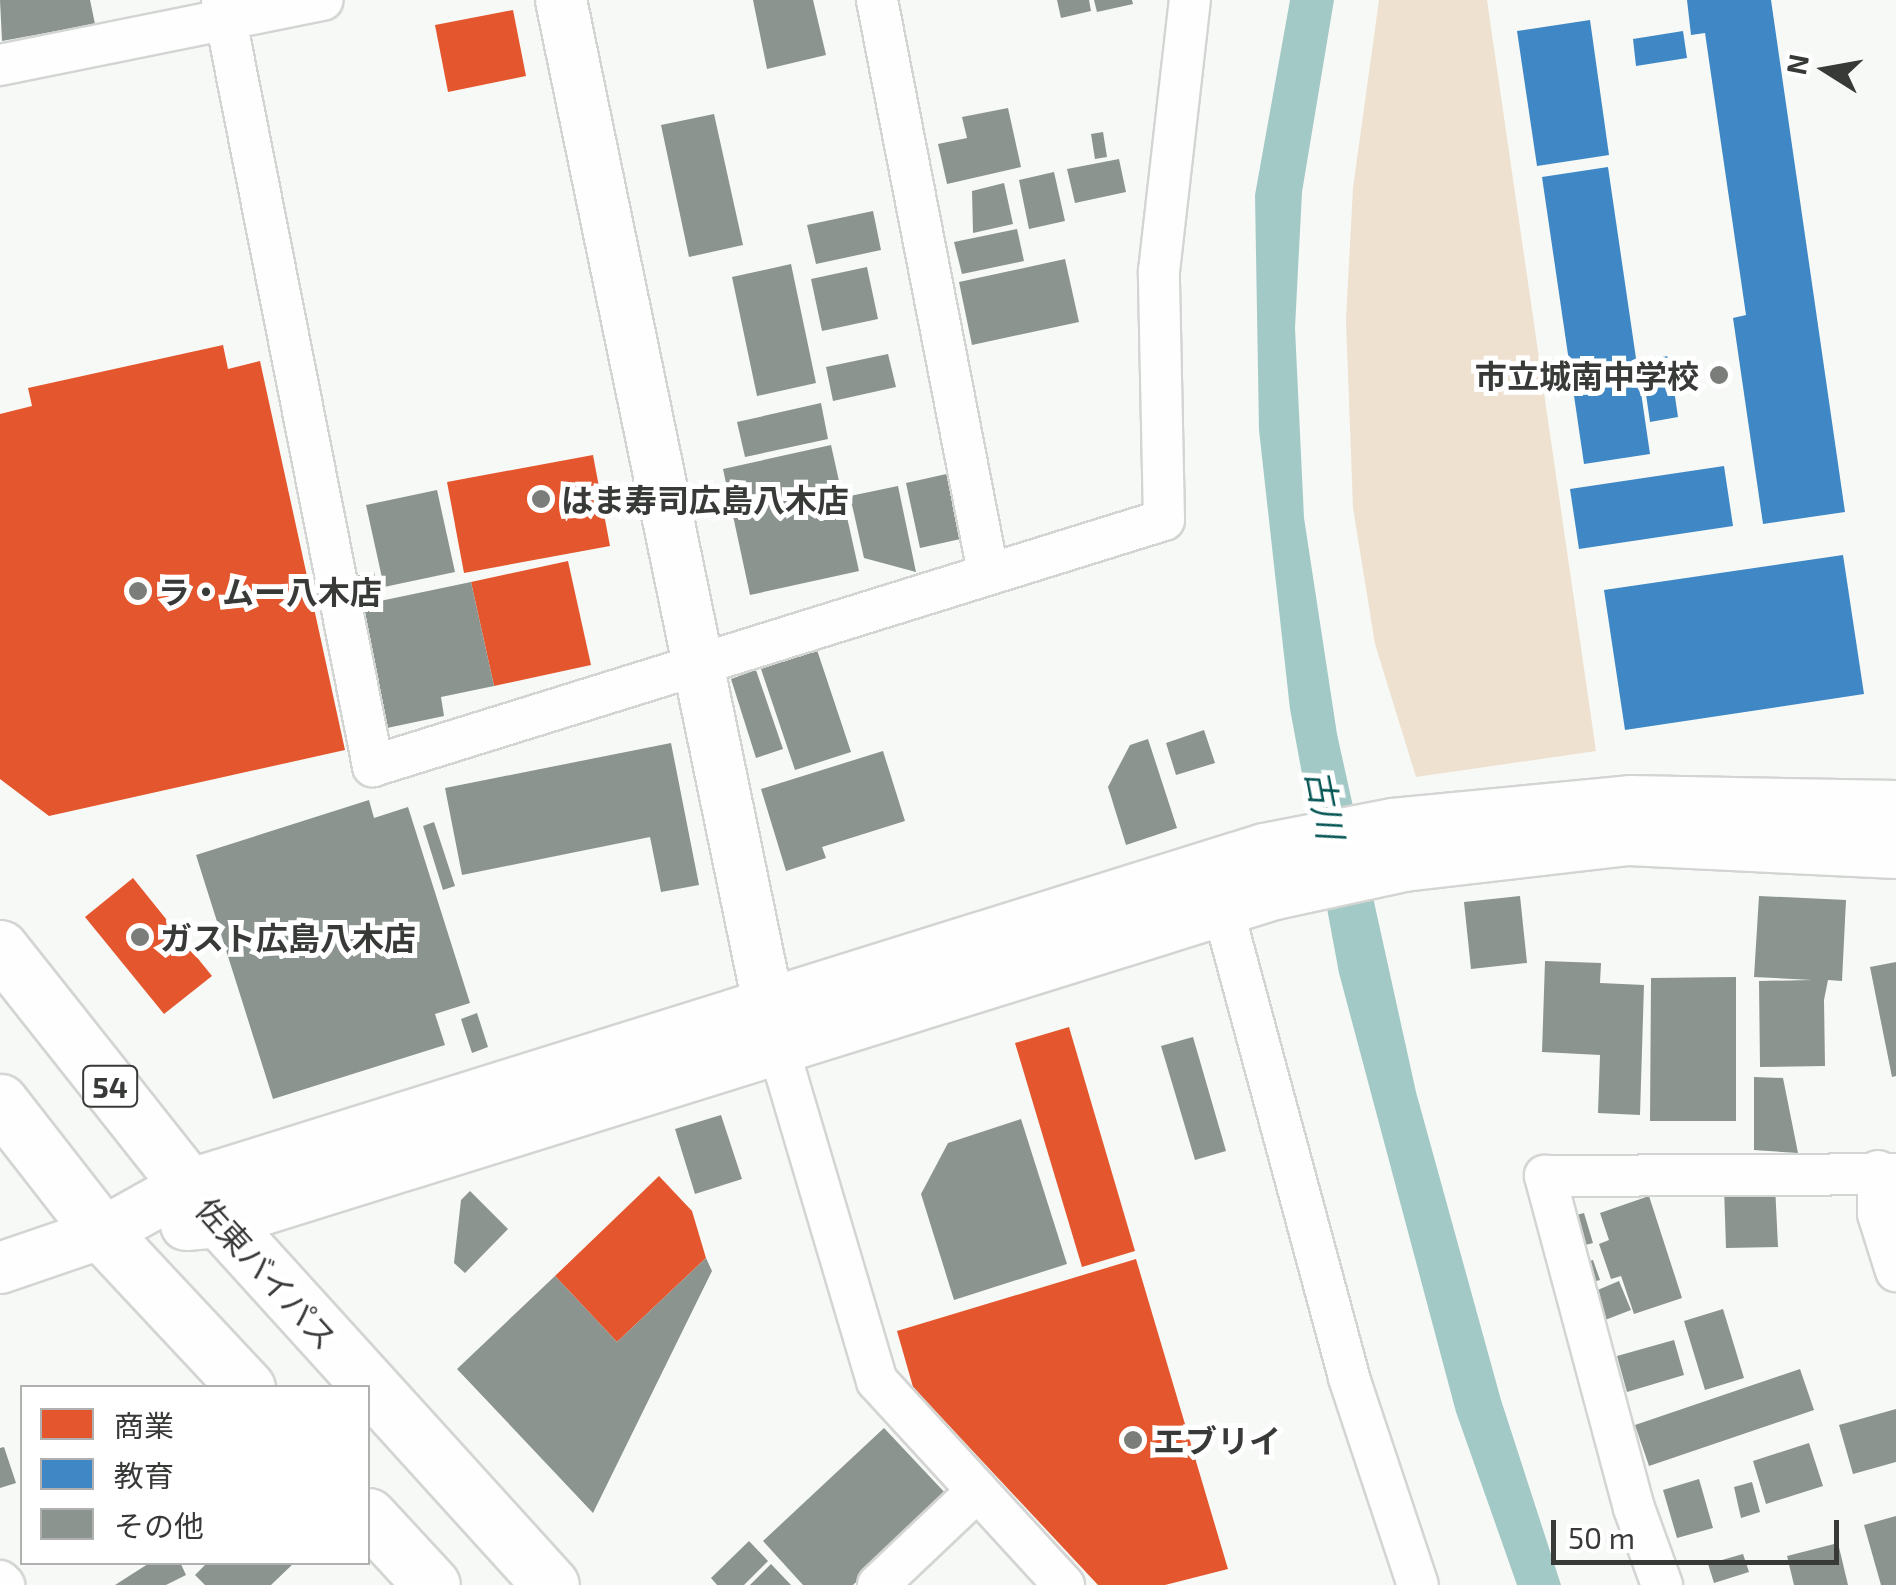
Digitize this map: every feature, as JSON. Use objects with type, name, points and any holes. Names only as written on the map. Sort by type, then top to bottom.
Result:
[{"type":"highway","name":"佐東バイパス","points":[[0,948],[205,1204],[369,1385]]},
{"type":"highway","points":[[0,1102],[102,1233],[244,1385]]},
{"type":"highway","name":"佐東バイパス","points":[[370,1386],[551,1585]]},
{"type":"highway","points":[[370,1518],[432,1585]]},
{"type":"street","points":[[0,65],[224,10],[323,0]]},
{"type":"street","points":[[560,0],[772,1025],[877,1381],[1064,1585]]},
{"type":"street","points":[[877,0],[988,572]]},
{"type":"street","points":[[224,10],[373,766],[696,670],[988,572],[1164,520],[1159,272],[1190,0]]},
{"type":"street","points":[[1,1268],[102,1233],[1270,872],[1630,801],[1896,806]]},
{"type":"street","points":[[1399,845],[1629,840],[1896,853]]},
{"type":"street","points":[[772,1025],[1223,910],[1270,872]]},
{"type":"street","points":[[1223,910],[1349,1378],[1418,1585]]},
{"type":"street","points":[[1662,1585],[1634,1508],[1546,1176],[1887,1173],[1878,1214],[1896,1271]]},
{"type":"street","points":[[878,1585],[977,1491]]},
{"type":"shaded area","points":[[1379,0],[1487,0],[1596,751],[1416,777],[1375,644],[1353,508],[1346,320],[1353,188]]},
{"type":"water","name":"古川","points":[[1290,0],[1334,0],[1302,192],[1295,328],[1304,518],[1337,734],[1416,1092],[1501,1400],[1561,1585],[1517,1585],[1456,1412],[1339,973],[1290,709],[1259,430],[1255,195]]},
{"type":"building: 商業","points":[[513,10],[526,76],[448,92],[435,25]]},
{"type":"building: 商業","points":[[223,345],[228,369],[260,361],[345,750],[49,816],[0,779],[0,414],[32,406],[28,388]]},
{"type":"building: 商業","points":[[593,455],[610,546],[464,573],[447,482]]},
{"type":"building: 商業","points":[[568,561],[591,665],[494,686],[471,582]]},
{"type":"building: 商業","points":[[133,878],[212,976],[164,1014],[85,917]]},
{"type":"building: 商業","points":[[1069,1027],[1135,1251],[1082,1267],[1015,1043]]},
{"type":"building: 商業","points":[[659,1176],[692,1211],[706,1258],[617,1342],[555,1276]]},
{"type":"building: 商業","points":[[1136,1259],[1228,1569],[1165,1585],[1098,1585],[913,1387],[897,1331]]},
{"type":"building: 教育","points":[[1687,0],[1771,0],[1845,512],[1763,524],[1733,318],[1746,315],[1705,33],[1691,35]]},
{"type":"building: 教育","points":[[1590,20],[1609,155],[1537,166],[1517,31]]},
{"type":"building: 教育","points":[[1683,31],[1687,58],[1636,66],[1633,39]]},
{"type":"building: 教育","points":[[1608,167],[1650,454],[1584,464],[1542,177]]},
{"type":"building: 教育","points":[[1669,356],[1678,417],[1650,422],[1641,360]]},
{"type":"building: 教育","points":[[1724,466],[1733,526],[1579,549],[1570,489]]},
{"type":"building: 教育","points":[[1843,555],[1864,694],[1625,730],[1604,590]]},
{"type":"building: その他","points":[[0,0],[90,0],[95,24],[2,41]]},
{"type":"building: その他","points":[[753,0],[813,0],[826,55],[767,69]]},
{"type":"building: その他","points":[[1057,0],[1089,0],[1091,11],[1061,18]]},
{"type":"building: その他","points":[[1094,0],[1132,0],[1133,4],[1097,12]]},
{"type":"building: その他","points":[[1008,108],[1021,167],[947,184],[938,144],[967,138],[962,117]]},
{"type":"building: その他","points":[[714,114],[743,245],[689,257],[661,125]]},
{"type":"building: その他","points":[[1103,132],[1107,157],[1095,159],[1091,134]]},
{"type":"building: その他","points":[[1119,159],[1126,192],[1075,203],[1067,169]]},
{"type":"building: その他","points":[[1054,172],[1065,221],[1029,229],[1019,180]]},
{"type":"building: その他","points":[[1004,183],[1013,224],[973,233],[972,191]]},
{"type":"building: その他","points":[[873,211],[881,250],[816,264],[807,225]]},
{"type":"building: その他","points":[[1017,229],[1024,261],[962,274],[954,242]]},
{"type":"building: その他","points":[[1065,259],[1079,322],[972,345],[959,282]]},
{"type":"building: その他","points":[[791,264],[816,383],[757,396],[732,277]]},
{"type":"building: その他","points":[[867,267],[878,319],[822,331],[811,279]]},
{"type":"building: その他","points":[[888,354],[896,387],[833,401],[826,367]]},
{"type":"building: その他","points":[[821,403],[828,439],[745,457],[737,422]]},
{"type":"building: その他","points":[[831,445],[859,571],[750,595],[723,469]]},
{"type":"building: その他","points":[[951,473],[965,538],[920,548],[906,483]]},
{"type":"building: その他","points":[[898,486],[916,572],[864,558],[850,496]]},
{"type":"building: その他","points":[[437,490],[455,572],[384,587],[366,505]]},
{"type":"building: その他","points":[[374,572],[380,601],[471,582],[494,686],[441,697],[444,716],[387,728],[355,576]]},
{"type":"building: その他","points":[[817,650],[851,752],[795,770],[761,669]]},
{"type":"building: その他","points":[[756,670],[783,749],[756,758],[731,679]]},
{"type":"building: その他","points":[[1204,730],[1215,763],[1176,775],[1166,743]]},
{"type":"building: その他","points":[[1148,739],[1177,828],[1126,845],[1108,787],[1130,745]]},
{"type":"building: その他","points":[[671,743],[699,885],[661,892],[650,837],[462,875],[445,788]]},
{"type":"building: その他","points":[[883,751],[905,821],[822,847],[826,858],[786,871],[761,789]]},
{"type":"building: その他","points":[[369,800],[374,818],[408,807],[470,1003],[435,1014],[445,1045],[273,1099],[196,855]]},
{"type":"building: その他","points":[[434,822],[455,886],[443,890],[423,826]]},
{"type":"building: その他","points":[[1520,896],[1527,963],[1471,969],[1464,902]]},
{"type":"building: その他","points":[[1759,896],[1846,900],[1842,981],[1828,980],[1824,1000],[1825,1066],[1760,1067],[1759,981],[1812,980],[1754,977]]},
{"type":"building: その他","points":[[1545,961],[1601,963],[1600,983],[1644,985],[1640,1115],[1598,1113],[1600,1055],[1542,1052]]},
{"type":"building: その他","points":[[1896,962],[1896,1076],[1892,1077],[1870,967]]},
{"type":"building: その他","points":[[1736,977],[1736,1121],[1650,1121],[1651,978]]},
{"type":"building: その他","points":[[477,1013],[488,1047],[472,1053],[461,1019]]},
{"type":"building: その他","points":[[1193,1037],[1226,1151],[1195,1160],[1161,1046]]},
{"type":"building: その他","points":[[1754,1077],[1783,1078],[1798,1153],[1754,1150]]},
{"type":"building: その他","points":[[721,1115],[742,1179],[695,1194],[675,1129]]},
{"type":"building: その他","points":[[1021,1119],[1067,1264],[954,1300],[921,1194],[948,1143]]},
{"type":"building: その他","points":[[1775,1185],[1778,1247],[1726,1248],[1724,1186]]},
{"type":"building: その他","points":[[470,1191],[508,1229],[465,1273],[454,1263],[461,1200]]},
{"type":"building: その他","points":[[1649,1196],[1682,1298],[1634,1314],[1621,1276],[1611,1279],[1599,1244],[1609,1240],[1600,1213]]},
{"type":"building: その他","points":[[1584,1213],[1593,1243],[1578,1247],[1569,1217]]},
{"type":"building: その他","points":[[706,1258],[712,1271],[593,1513],[457,1369],[555,1276],[617,1342]]},
{"type":"building: その他","points":[[1593,1260],[1600,1280],[1585,1284],[1579,1264]]},
{"type":"building: その他","points":[[1619,1281],[1631,1310],[1605,1320],[1593,1292]]},
{"type":"building: その他","points":[[1723,1309],[1744,1378],[1705,1390],[1684,1321]]},
{"type":"building: その他","points":[[1674,1340],[1684,1375],[1627,1392],[1617,1356]]},
{"type":"building: その他","points":[[1800,1369],[1814,1410],[1649,1466],[1635,1425]]},
{"type":"building: その他","points":[[1896,1409],[1896,1462],[1853,1474],[1839,1425]]},
{"type":"building: その他","points":[[884,1428],[948,1496],[853,1585],[803,1585],[763,1541]]},
{"type":"building: その他","points":[[1809,1443],[1823,1486],[1766,1504],[1753,1461]]},
{"type":"building: その他","points":[[4,1447],[16,1483],[0,1488],[0,1448]]},
{"type":"building: その他","points":[[1699,1479],[1713,1528],[1677,1538],[1663,1490]]},
{"type":"building: その他","points":[[1752,1482],[1760,1512],[1741,1518],[1734,1487]]},
{"type":"building: その他","points":[[1896,1516],[1896,1585],[1881,1585],[1864,1525]]},
{"type":"building: その他","points":[[749,1541],[768,1561],[744,1585],[717,1585],[711,1578]]},
{"type":"building: その他","points":[[1838,1543],[1848,1585],[1794,1585],[1787,1556]]},
{"type":"building: その他","points":[[1743,1554],[1749,1572],[1714,1583],[1708,1564]]},
{"type":"building: その他","points":[[771,1564],[791,1585],[750,1585]]},
{"type":"building: その他","points":[[146,1565],[181,1565],[186,1575],[166,1585],[115,1585]]},
{"type":"building: その他","points":[[205,1565],[292,1565],[271,1585],[205,1585],[195,1575]]},
{"type":"place","name":"市立城南中学校","points":[[1719,375]]},
{"type":"place","name":"はま寿司広島八木店","points":[[541,499]]},
{"type":"place","name":"ラ・ムー八木店","points":[[138,591]]},
{"type":"place","name":"ガスト広島八木店","points":[[140,937]]},
{"type":"place","name":"エブリイ","points":[[1133,1440]]}]
